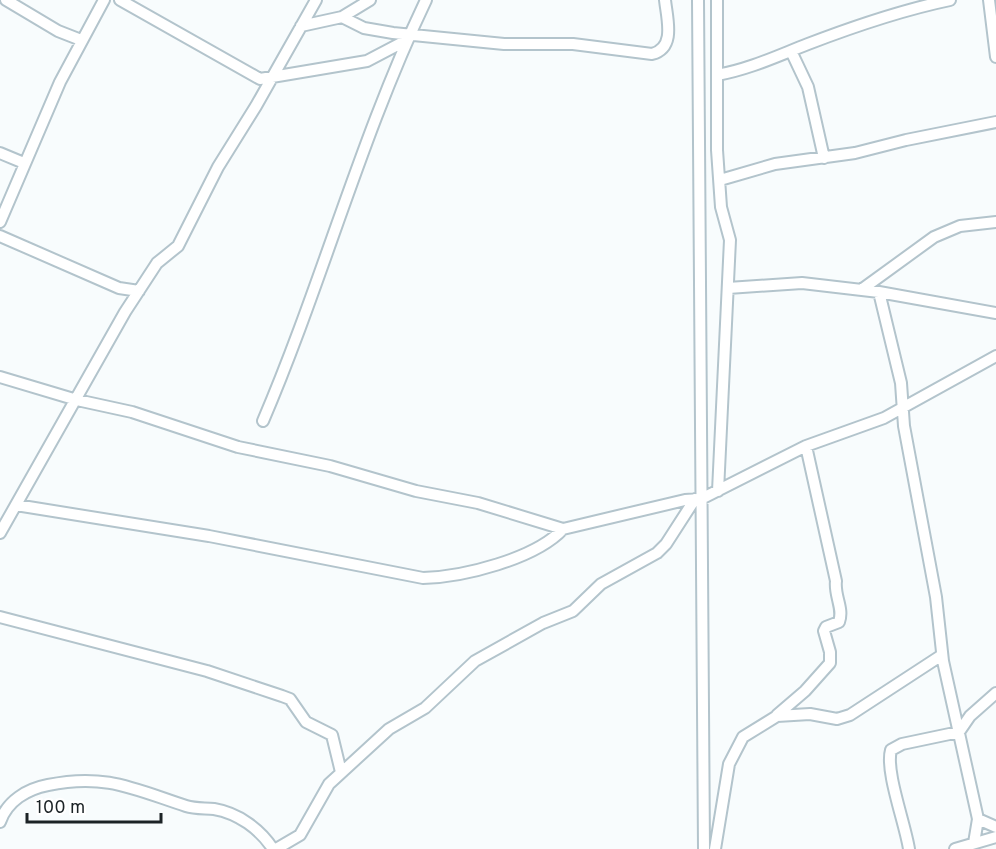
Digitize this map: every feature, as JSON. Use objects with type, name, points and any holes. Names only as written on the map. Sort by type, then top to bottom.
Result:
[{"type":"street","points":[[6,0],[58,31],[81,40]]},
{"type":"street","points":[[0,222],[24,163],[81,40],[104,0]]},
{"type":"street","points":[[120,0],[260,79],[272,79],[367,61],[409,37]]},
{"type":"street","points":[[0,533],[139,291],[157,263],[178,246],[218,168],[316,0]]},
{"type":"street","points":[[301,26],[342,17],[370,0]]},
{"type":"street","points":[[263,422],[284,375],[373,124],[426,0]]},
{"type":"street","points":[[342,17],[364,28],[409,37],[504,44],[573,44],[652,54],[663,50],[668,42],[665,0]]},
{"type":"street","points":[[698,0],[698,499],[705,848]]},
{"type":"street","points":[[717,0],[716,108],[721,207],[730,240],[718,491]]},
{"type":"street","points":[[717,75],[748,69],[791,51],[909,9],[950,0]]},
{"type":"street","points":[[989,0],[996,57]]},
{"type":"street","points":[[791,51],[808,87],[824,158]]},
{"type":"street","points":[[720,180],[775,164],[824,158],[996,122]]},
{"type":"street","points":[[0,153],[24,163]]},
{"type":"street","points":[[861,290],[934,237],[960,226],[996,222]]},
{"type":"street","points":[[0,236],[118,288],[139,291]]},
{"type":"street","points":[[728,288],[802,283],[879,292],[996,313]]},
{"type":"street","points":[[879,292],[901,382],[904,426],[936,597],[942,655],[978,819],[975,843]]},
{"type":"street","points":[[0,377],[77,400],[132,412],[238,447],[330,465],[416,491],[478,503],[563,528],[698,499],[806,446],[884,418],[996,356]]},
{"type":"street","points":[[884,418],[904,426]]},
{"type":"street","points":[[705,848],[732,754],[742,737],[777,716],[805,691],[830,663],[830,652],[824,631],[826,627],[839,622],[841,616],[835,596],[837,581],[806,446]]},
{"type":"street","points":[[0,822],[7,806],[34,788],[68,781],[97,779],[162,795],[188,807],[227,812],[263,834],[274,849],[300,836],[330,784],[389,729],[431,703],[475,661],[543,623],[573,611],[601,584],[657,553],[698,499]]},
{"type":"street","points":[[16,505],[209,536],[423,578],[452,578],[481,571],[548,541],[563,528]]},
{"type":"street","points":[[0,617],[207,671],[290,699],[306,722],[332,735],[341,772]]},
{"type":"street","points":[[777,716],[792,712],[837,719],[850,715],[942,655]]},
{"type":"street","points":[[909,849],[906,824],[891,777],[888,760],[891,750],[902,744],[959,732],[980,705],[996,693]]},
{"type":"street","points":[[978,819],[996,827]]},
{"type":"street","points":[[955,849],[996,837]]}]
